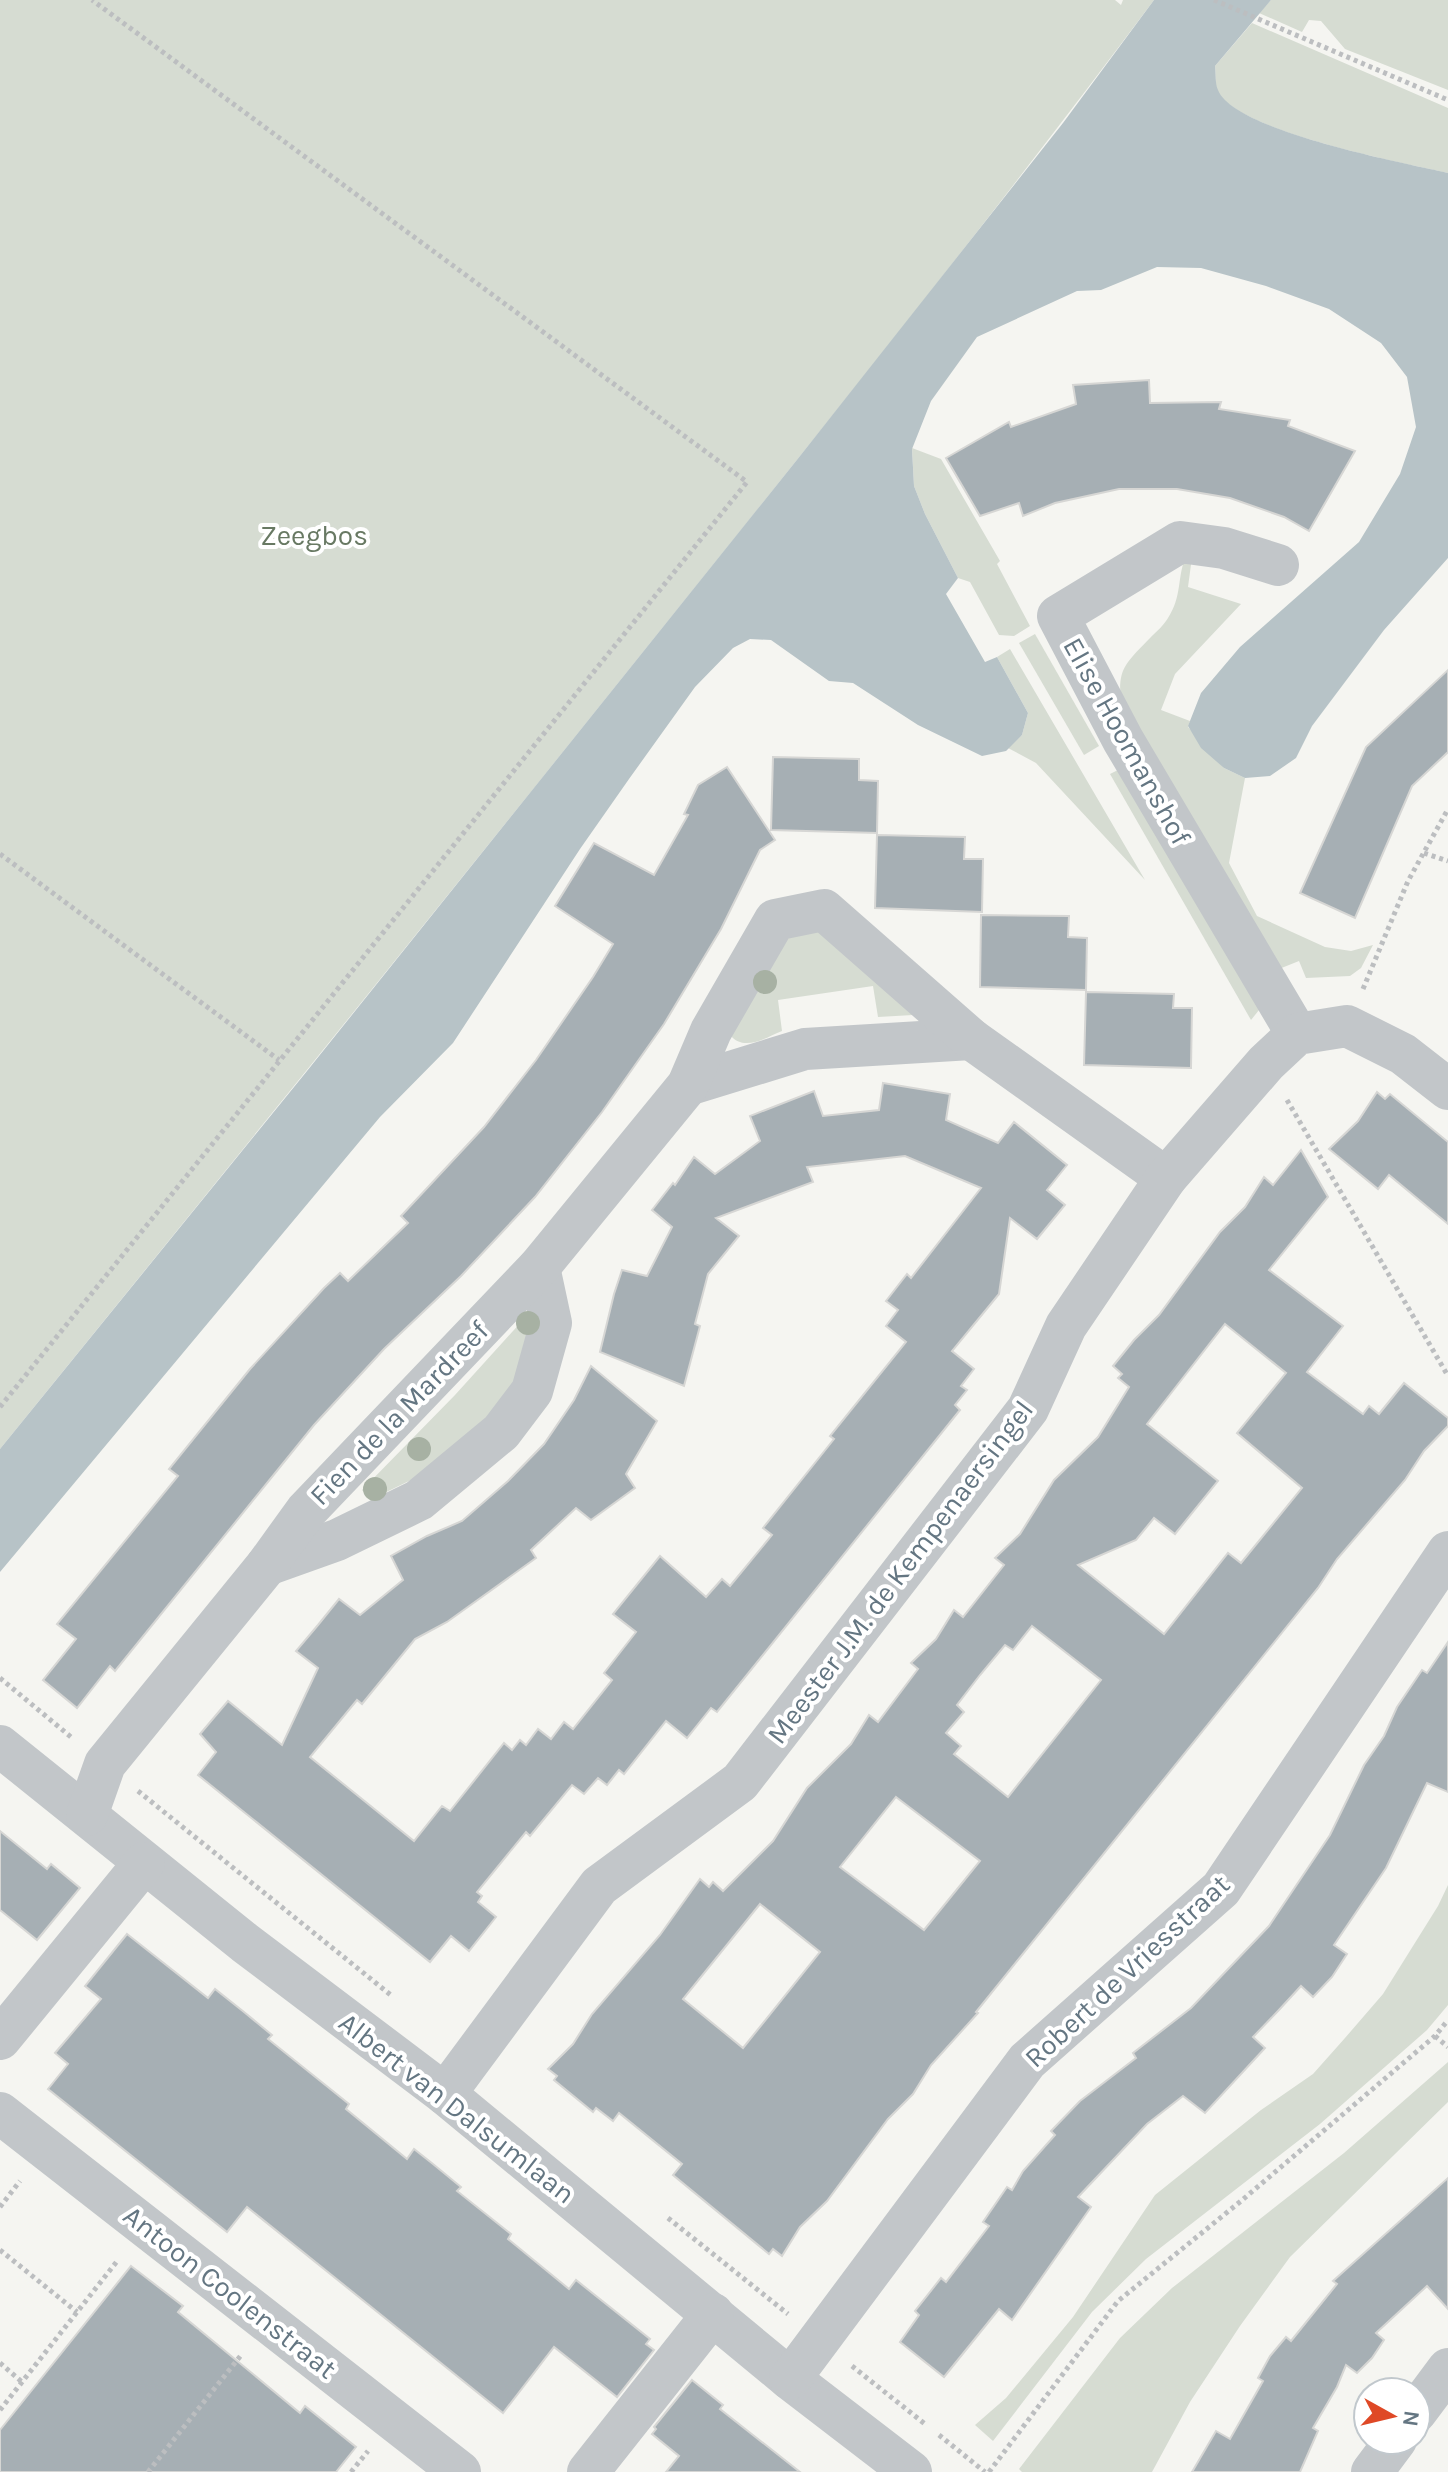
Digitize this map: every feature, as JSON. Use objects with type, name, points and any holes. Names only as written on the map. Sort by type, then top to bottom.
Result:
[{"type":"street","name":"Elise Hoomanshof","points":[[1278,565],[1224,548],[1180,542],[1058,616],[1123,740],[1297,1034]]},
{"type":"street","name":"Fien de la Mardreef","points":[[87,1815],[105,1764],[267,1565],[306,1511],[539,1267],[688,1085],[711,1031],[775,920],[824,910],[971,1039],[1166,1178]]},
{"type":"street","points":[[1297,1034],[1347,1026],[1403,1054],[1448,1089]]},
{"type":"street","name":"Meester J.M. de Kempenaersingel","points":[[445,2094],[599,1886],[740,1782],[1028,1409],[1066,1326],[1166,1178],[1266,1063],[1297,1034]]},
{"type":"street","points":[[688,1085],[805,1049],[971,1039]]},
{"type":"street","name":"Fien de la Mardreef","points":[[267,1565],[337,1540],[419,1500],[501,1432],[532,1391],[551,1323],[539,1267]]},
{"type":"street","name":"Robert de Vriesstraat","points":[[790,2379],[1027,2061],[1221,1889],[1448,1552]]},
{"type":"street","name":"Albert van Dalsumlaan","points":[[0,1746],[245,1943],[445,2094],[790,2379],[911,2472]]},
{"type":"street","points":[[0,2039],[144,1863]]},
{"type":"street","name":"Antoon Coolenstraat","points":[[0,2113],[460,2472]]},
{"type":"street","points":[[588,2472],[713,2314]]},
{"type":"street","points":[[1432,2390],[1448,2369]]},
{"type":"path","points":[[0,1407],[747,482],[92,0]]},
{"type":"path","points":[[1214,0],[1448,100]]},
{"type":"path","points":[[1347,1026],[1408,881],[1448,809]]},
{"type":"path","points":[[1424,853],[1448,861]]},
{"type":"path","points":[[0,854],[279,1060]]},
{"type":"path","points":[[1266,1063],[1448,1376]]},
{"type":"path","points":[[989,2472],[1118,2301],[1435,2036],[1448,2020]]},
{"type":"path","points":[[1435,2036],[1448,2047]]},
{"type":"path","points":[[0,2410],[145,2226]]},
{"type":"path","points":[[0,2250],[77,2312]]},
{"type":"path","points":[[148,2472],[268,2322]]},
{"type":"path","points":[[0,2363],[22,2382]]},
{"type":"green space","name":"Zeegbos","points":[[0,0],[1115,0],[1121,5],[1123,0],[1154,0],[837,409],[0,1449]]},
{"type":"green space","points":[[1271,0],[1448,0],[1448,90],[1345,49],[1321,21],[1309,20],[1302,32],[1259,13]]},
{"type":"green space","points":[[1252,23],[1448,108],[1448,173],[1286,132],[1230,105],[1217,90],[1215,66]]},
{"type":"green space","points":[[912,448],[941,459],[1000,561],[997,564],[1030,626],[1014,636],[999,635],[970,582],[958,578],[914,486]]},
{"type":"green space","points":[[1192,557],[1188,587],[1241,604],[1175,674],[1161,710],[1190,721],[1188,727],[1224,768],[1245,778],[1229,863],[1257,916],[1325,947],[1351,951],[1373,945],[1361,968],[1350,976],[1306,978],[1299,961],[1274,971],[1122,714],[1120,687],[1123,670],[1168,618],[1185,558]]},
{"type":"green space","points":[[1035,634],[1099,746],[1084,755],[1019,643]]},
{"type":"green space","points":[[1010,649],[1145,880],[1036,763],[1008,748],[1022,735],[1028,713],[997,657]]},
{"type":"green space","points":[[1124,767],[1263,1005],[1251,1020],[1110,774]]},
{"type":"green space","points":[[808,918],[913,1015],[878,1017],[873,986],[778,1000],[782,1031],[748,1043],[742,1043],[730,1035],[781,933]]},
{"type":"green space","points":[[531,1316],[537,1319],[509,1393],[472,1437],[411,1480],[374,1498],[367,1496],[362,1490],[523,1320]]},
{"type":"green space","points":[[1448,1885],[1448,2005],[1427,2030],[1320,2124],[1146,2259],[1092,2312],[993,2441],[975,2425],[1006,2398],[1073,2317],[1155,2195],[1261,2110],[1313,2074],[1383,1994]]},
{"type":"green space","points":[[1448,2062],[1448,2102],[1290,2257],[1190,2402],[1152,2472],[1022,2472],[1019,2469],[1120,2338],[1172,2288],[1344,2153]]},
{"type":"shaded area","points":[[1154,0],[1271,0],[1215,66],[1218,90],[1231,105],[1254,119],[1286,132],[1448,173],[1448,558],[1384,630],[1312,726],[1296,758],[1270,776],[1245,778],[1224,768],[1201,748],[1188,726],[1201,693],[1240,647],[1359,542],[1400,474],[1416,427],[1407,377],[1381,343],[1329,309],[1266,286],[1201,268],[1157,267],[1101,290],[1077,291],[977,337],[931,401],[912,449],[914,486],[958,578],[946,594],[985,662],[997,657],[1028,713],[1022,735],[1006,751],[982,756],[918,725],[853,683],[829,681],[771,640],[750,639],[733,648],[695,687],[629,779],[453,1043],[380,1117],[0,1572],[0,1449],[800,456],[1063,123]]},
{"type":"building","points":[[1149,380],[1150,403],[1221,402],[1219,409],[1290,420],[1288,426],[1355,451],[1309,531],[1284,517],[1230,498],[1177,489],[1119,489],[1055,503],[1023,516],[1019,503],[980,516],[946,458],[1009,422],[1011,427],[1076,404],[1073,385]]},
{"type":"building","points":[[1448,670],[1448,752],[1412,786],[1355,918],[1300,893],[1366,747]]},
{"type":"building","points":[[773,757],[859,759],[859,780],[878,781],[877,833],[771,830]]},
{"type":"building","points":[[727,767],[775,840],[760,850],[721,929],[664,1024],[602,1112],[535,1197],[461,1276],[384,1349],[314,1425],[115,1671],[110,1666],[77,1708],[43,1680],[76,1639],[57,1624],[178,1476],[169,1469],[250,1369],[340,1273],[348,1281],[408,1223],[401,1216],[484,1127],[536,1060],[613,944],[555,906],[594,843],[654,875],[688,815],[684,814],[698,785]]},
{"type":"building","points":[[877,835],[965,837],[964,859],[983,859],[982,912],[875,908]]},
{"type":"building","points":[[981,915],[1069,916],[1068,937],[1087,938],[1086,990],[980,987]]},
{"type":"building","points":[[1086,992],[1174,994],[1173,1008],[1192,1008],[1191,1068],[1084,1065]]},
{"type":"building","points":[[883,1083],[950,1094],[946,1120],[998,1143],[1014,1122],[1067,1165],[1047,1190],[1065,1205],[1037,1239],[1010,1218],[999,1294],[952,1351],[974,1369],[961,1386],[967,1390],[955,1405],[960,1410],[717,1712],[711,1708],[687,1738],[666,1721],[624,1774],[619,1770],[607,1785],[598,1778],[584,1794],[572,1785],[530,1836],[526,1832],[477,1892],[482,1896],[478,1902],[496,1917],[469,1951],[451,1936],[430,1962],[198,1775],[216,1752],[200,1734],[228,1701],[282,1745],[318,1668],[296,1651],[339,1599],[360,1615],[403,1580],[391,1556],[462,1521],[508,1481],[544,1444],[574,1400],[591,1366],[657,1421],[626,1474],[635,1488],[591,1520],[576,1508],[531,1550],[536,1558],[447,1622],[415,1639],[362,1704],[357,1700],[310,1757],[414,1841],[442,1806],[450,1811],[504,1743],[512,1750],[520,1740],[526,1745],[538,1729],[551,1739],[564,1722],[573,1729],[612,1680],[604,1673],[636,1632],[613,1614],[660,1556],[706,1597],[722,1579],[730,1586],[772,1535],[763,1528],[834,1439],[830,1436],[906,1342],[886,1326],[898,1310],[886,1301],[907,1274],[911,1278],[981,1188],[905,1156],[807,1167],[813,1182],[716,1218],[739,1236],[708,1274],[695,1324],[700,1326],[684,1386],[600,1352],[614,1294],[622,1270],[647,1276],[672,1227],[652,1210],[673,1183],[675,1185],[694,1157],[715,1174],[760,1141],[750,1116],[814,1091],[823,1116],[879,1110]]},
{"type":"building","points":[[1377,1092],[1385,1099],[1390,1094],[1448,1142],[1448,1224],[1389,1175],[1378,1189],[1329,1149],[1358,1121]]},
{"type":"building","points":[[1301,1150],[1328,1197],[1269,1270],[1343,1326],[1307,1372],[1363,1414],[1369,1406],[1379,1414],[1404,1383],[1448,1418],[1448,1426],[1424,1451],[1405,1480],[1337,1559],[1318,1588],[978,2013],[931,2065],[913,2094],[888,2119],[827,2201],[800,2227],[782,2256],[773,2249],[769,2254],[673,2175],[682,2164],[619,2113],[613,2121],[596,2108],[593,2112],[554,2080],[557,2076],[548,2069],[573,2044],[592,2014],[660,1935],[700,1879],[709,1887],[713,1882],[723,1891],[773,1841],[807,1788],[851,1744],[869,1715],[878,1722],[918,1669],[911,1663],[936,1639],[954,1610],[963,1617],[1004,1565],[995,1558],[1020,1534],[1054,1480],[1098,1437],[1129,1387],[1118,1378],[1122,1374],[1113,1366],[1159,1315],[1220,1232],[1245,1207],[1264,1177],[1273,1185]],"holes":[[[1225,1324],[1286,1373],[1237,1433],[1302,1488],[1241,1563],[1228,1553],[1164,1634],[1078,1565],[1136,1540],[1154,1518],[1175,1534],[1218,1481],[1147,1424]],[[1032,1626],[1101,1680],[1008,1797],[954,1754],[961,1746],[946,1733],[964,1712],[957,1705],[980,1675],[1005,1645],[1013,1650]],[[896,1797],[980,1861],[924,1930],[840,1867]],[[760,1904],[820,1952],[743,2048],[683,1999]]]},
{"type":"building","points":[[1448,1642],[1448,1792],[1427,1783],[1386,1868],[1334,1945],[1347,1954],[1332,1977],[1313,1997],[1301,1986],[1253,2037],[1265,2048],[1205,2113],[1183,2096],[1147,2124],[1078,2197],[1091,2207],[1012,2320],[999,2309],[944,2377],[900,2342],[919,2315],[915,2311],[941,2278],[946,2282],[989,2226],[983,2222],[1007,2187],[1012,2190],[1023,2171],[1055,2135],[1051,2131],[1080,2101],[1136,2058],[1133,2053],[1191,2008],[1269,1926],[1330,1835],[1397,1707],[1422,1670],[1427,1673]]},
{"type":"building","points":[[0,1831],[47,1869],[51,1864],[80,1888],[37,1940],[0,1910]]},
{"type":"building","points":[[127,1934],[208,1998],[215,1989],[272,2035],[268,2039],[349,2104],[346,2109],[407,2159],[414,2149],[461,2187],[457,2191],[511,2234],[508,2239],[569,2289],[576,2280],[650,2339],[646,2344],[654,2350],[617,2397],[554,2347],[503,2413],[247,2207],[227,2232],[48,2089],[68,2064],[55,2053],[101,1999],[85,1986]]},
{"type":"building","points":[[1448,2178],[1448,2309],[1427,2286],[1376,2333],[1384,2340],[1357,2373],[1346,2365],[1313,2428],[1318,2431],[1300,2472],[1192,2472],[1216,2431],[1230,2439],[1263,2381],[1258,2378],[1270,2356],[1286,2337],[1291,2341],[1337,2284],[1333,2281]]},
{"type":"building","points":[[131,2266],[183,2306],[178,2312],[300,2413],[305,2406],[356,2447],[336,2472],[0,2472],[0,2430]]},
{"type":"building","points":[[692,2380],[723,2405],[720,2409],[800,2472],[666,2472],[679,2456],[652,2434],[656,2429],[654,2427]]}]
